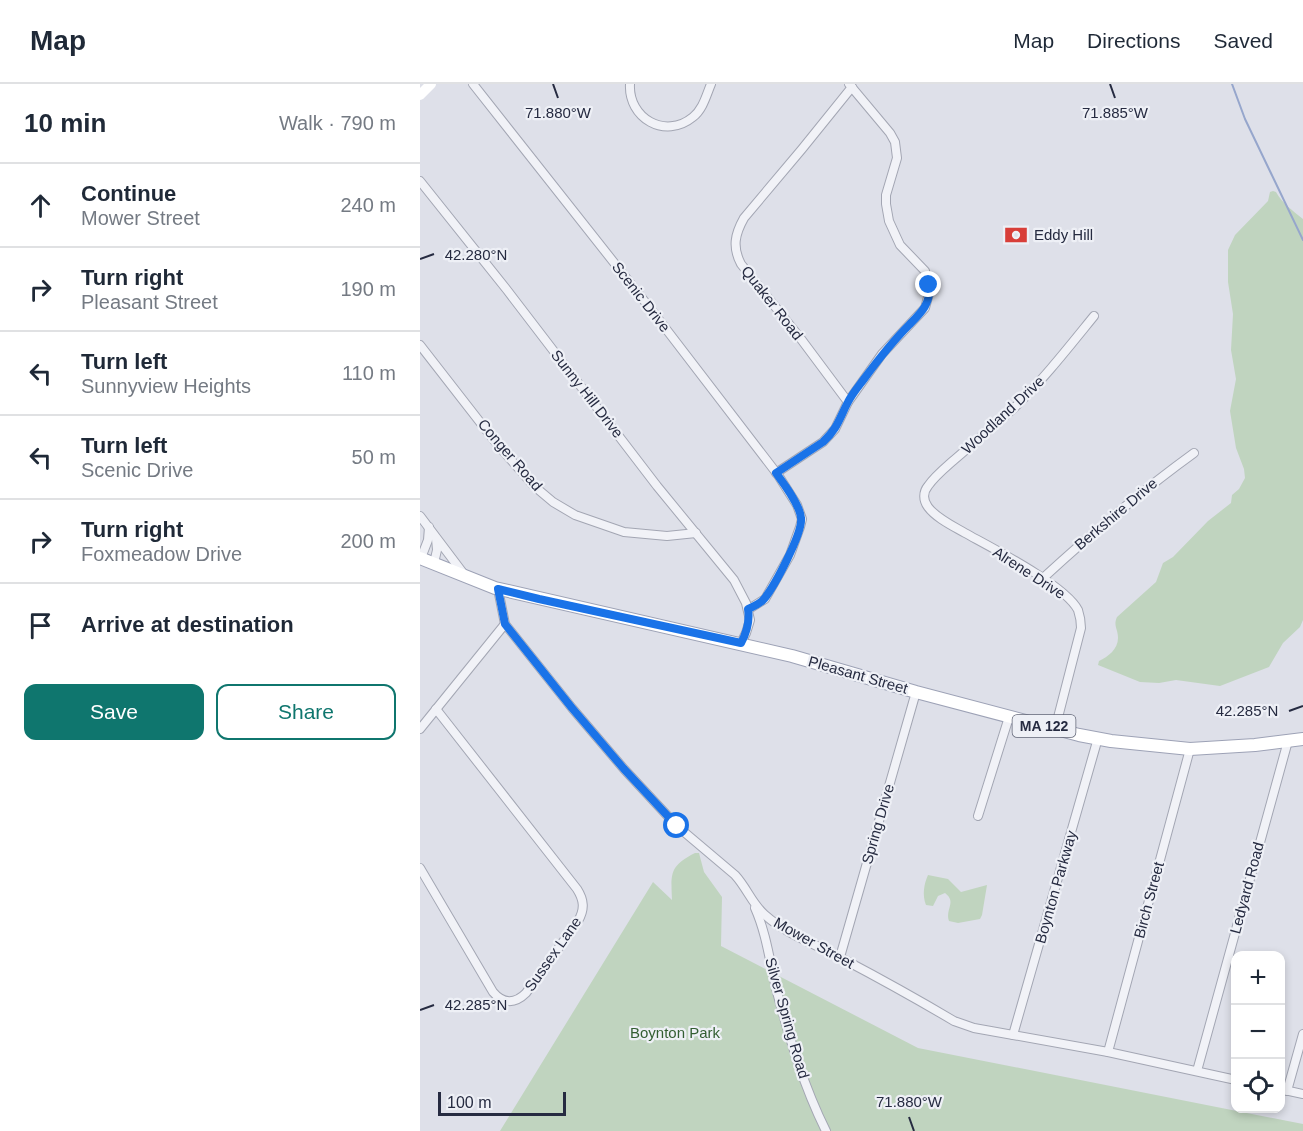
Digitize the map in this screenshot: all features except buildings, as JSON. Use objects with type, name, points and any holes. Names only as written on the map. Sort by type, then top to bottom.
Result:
[{"type":"main road","name":"Pleasant Street","points":[[421,558],[498,589],[741,643],[1009,717],[1098,738],[1190,749],[1303,739]]},
{"type":"street","points":[[420,95],[430,84]]},
{"type":"street","name":"Scenic Drive","points":[[473,84],[653,312],[776,473],[797,505],[801,515],[800,527],[790,555],[765,599],[748,609]]},
{"type":"street","points":[[630,84],[631,99],[641,116],[652,123],[670,126],[694,117],[702,107],[711,84]]},
{"type":"street","points":[[776,473],[830,435],[840,421],[848,402],[894,341],[922,312],[927,304],[930,290],[925,271],[900,244],[889,221],[886,195],[897,158],[895,142],[850,86]]},
{"type":"street","name":"Quaker Road","points":[[848,402],[741,264],[735,247],[735,237],[744,218],[802,149],[850,86]]},
{"type":"street","name":"Sunny Hill Drive","points":[[420,181],[657,486],[734,580],[742,592],[748,609]]},
{"type":"street","name":"Woodland Drive","points":[[933,513],[925,501],[925,492],[929,484],[1037,385],[1094,316]]},
{"type":"street","name":"Conger Road","points":[[420,345],[497,444],[534,486],[553,502],[575,515],[624,532],[667,536],[696,533]]},
{"type":"street","name":"Berkshire Drive","points":[[1042,579],[1154,482],[1194,453]]},
{"type":"street","name":"Alrene Drive","points":[[933,513],[1042,579],[1070,600],[1078,610],[1081,628],[1055,729]]},
{"type":"street","points":[[420,516],[466,577]]},
{"type":"street","points":[[421,558],[428,540],[429,527]]},
{"type":"street","points":[[434,563],[438,547],[435,536]]},
{"type":"street","name":"Mower Street","points":[[498,589],[505,624],[572,708],[677,826],[735,875],[754,904],[766,917],[954,1021],[974,1028],[1108,1052],[1231,1079]]},
{"type":"street","points":[[741,643],[750,620],[748,609]]},
{"type":"street","points":[[420,729],[505,624]]},
{"type":"street","name":"Spring Drive","points":[[840,957],[916,692]]},
{"type":"street","name":"Sussex Lane","points":[[420,868],[493,992],[504,1001],[516,1001],[526,993],[578,921],[582,912],[583,902],[577,889],[436,709]]},
{"type":"street","points":[[978,816],[1009,717]]},
{"type":"street","name":"Boynton Parkway","points":[[1013,1035],[1098,738]]},
{"type":"street","name":"Ledyard Road","points":[[1197,1071],[1288,741]]},
{"type":"street","name":"Birch Street","points":[[1108,1052],[1190,749]]},
{"type":"street","name":"Silver Spring Road","points":[[754,904],[765,935],[795,1055],[826,1131]]},
{"type":"street","points":[[1285,1087],[1303,1034]]},
{"type":"street","points":[[1285,1090],[1303,1094]]},
{"type":"green space","points":[[1273,191],[1303,219],[1303,620],[1300,627],[1283,643],[1269,667],[1220,686],[1176,680],[1159,683],[1140,682],[1098,665],[1099,661],[1109,655],[1116,646],[1117,617],[1156,582],[1163,563],[1173,557],[1208,521],[1231,503],[1232,495],[1239,489],[1245,478],[1236,448],[1230,411],[1236,379],[1231,350],[1233,314],[1228,282],[1228,250],[1235,235],[1268,201],[1270,192]]},
{"type":"green space","name":"Boynton Park","points":[[699,853],[704,872],[722,897],[721,946],[918,1048],[1231,1110],[1231,1113],[1247,1113],[1303,1124],[1303,1131],[500,1131],[653,882],[672,900],[673,872],[680,862]]},
{"type":"green space","points":[[928,875],[948,879],[961,892],[987,885],[980,919],[958,923],[949,921],[950,899],[945,893],[938,896],[933,906],[926,905],[924,890]]},
{"type":"waterway","points":[[1232,84],[1245,119],[1303,240]]},
{"type":"place","name":"Eddy Hill","points":[[1016,235]]},
{"type":"route","points":[[677,826],[646,794],[572,708],[505,624],[498,589],[741,643],[750,620],[748,609],[765,599],[790,555],[802,519],[792,496],[776,473],[823,442],[835,429],[848,402],[873,367],[925,308],[930,290],[929,285]]}]
